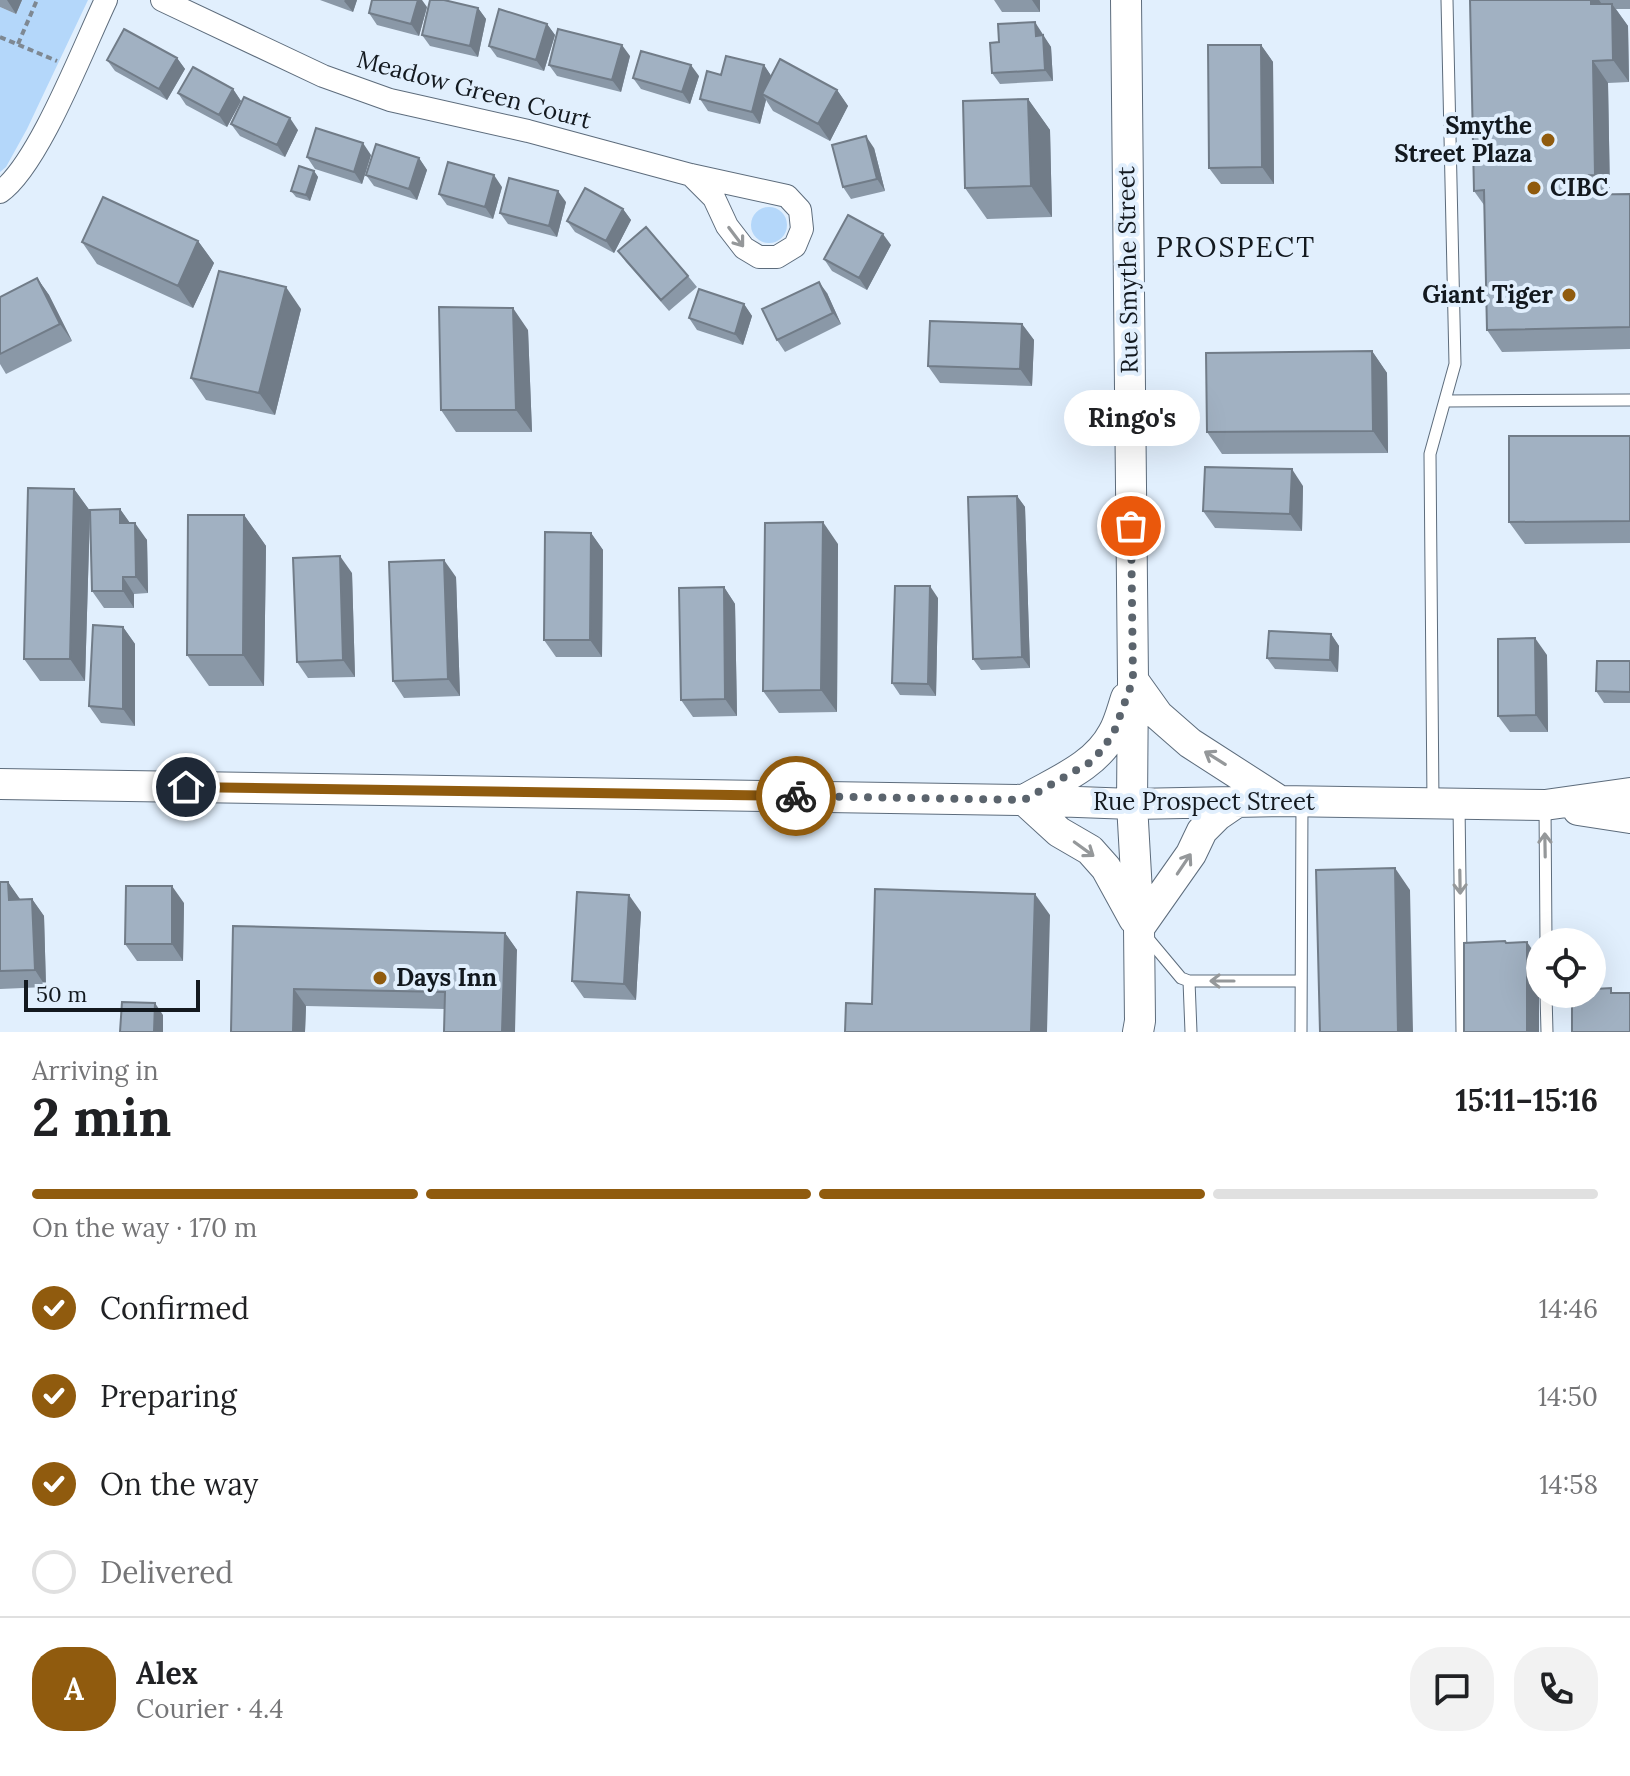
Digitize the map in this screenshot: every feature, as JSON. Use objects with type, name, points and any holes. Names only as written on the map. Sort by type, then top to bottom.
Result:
[{"type":"main road","name":"Rue Smythe Street","points":[[1126,0],[1132,804],[1141,1028]]},
{"type":"main road","points":[[1133,680],[1114,732],[1102,750],[1089,763],[1024,800],[1059,832],[1090,850],[1106,868],[1139,928],[1191,854],[1202,831],[1237,802]]},
{"type":"main road","points":[[1133,680],[1158,715],[1190,743],[1291,801]]},
{"type":"main road","name":"Rue Prospect Street","points":[[0,784],[1132,804],[1291,801],[1545,805],[1630,818]]},
{"type":"main road","name":"Rue Prospect Street","points":[[1545,805],[1630,793]]},
{"type":"street","points":[[0,192],[24,167],[38,144],[106,0]]},
{"type":"street","name":"Meadow Green Court","points":[[162,0],[323,76],[390,100],[787,196],[800,210],[802,229],[795,246],[777,257],[759,257],[744,248],[727,226],[714,198],[691,175]]},
{"type":"lane","points":[[1447,0],[1455,364],[1430,454],[1446,804],[1462,1032]]},
{"type":"lane","points":[[1445,401],[1630,400]]},
{"type":"lane","points":[[1291,801],[1301,1032]]},
{"type":"lane","points":[[1545,805],[1546,928]]},
{"type":"lane","points":[[1139,928],[1181,978],[1189,981],[1300,981]]},
{"type":"lane","points":[[1189,981],[1191,1032]]},
{"type":"lane","points":[[1546,1008],[1547,1032]]},
{"type":"path","points":[[18,44],[37,0]]},
{"type":"path","points":[[0,37],[74,68]]},
{"type":"shaded area","points":[[22,0],[88,0],[27,129],[6,167],[0,172],[0,7],[16,14]]},
{"type":"shaded area","points":[[769,207],[782,212],[787,225],[782,238],[769,243],[756,238],[751,225],[756,212]]},
{"type":"building","points":[[372,0],[418,0],[411,24],[369,13]]},
{"type":"building","points":[[430,0],[478,8],[470,46],[422,35]]},
{"type":"building","name":"Smythe Street Plaza","points":[[1470,0],[1591,0],[1591,4],[1612,4],[1613,60],[1593,61],[1595,175],[1565,176],[1566,195],[1630,194],[1630,327],[1487,330],[1484,190],[1474,191]]},
{"type":"building","points":[[499,9],[547,24],[536,60],[489,46]]},
{"type":"building","points":[[1035,22],[1036,36],[1043,35],[1045,70],[992,73],[990,43],[999,42],[998,24]]},
{"type":"building","points":[[124,29],[177,58],[159,89],[107,60]]},
{"type":"building","points":[[558,29],[622,45],[612,80],[549,65]]},
{"type":"building","points":[[1208,45],[1261,45],[1262,167],[1209,168]]},
{"type":"building","points":[[641,51],[691,65],[682,92],[633,78]]},
{"type":"building","points":[[726,56],[764,65],[752,112],[700,99],[707,71],[721,75]]},
{"type":"building","points":[[780,59],[837,90],[818,124],[762,94]]},
{"type":"building","points":[[193,67],[233,89],[219,115],[178,93]]},
{"type":"building","points":[[244,97],[290,118],[277,145],[231,124]]},
{"type":"building","points":[[1028,99],[1031,186],[965,188],[963,101]]},
{"type":"building","points":[[316,128],[363,143],[354,172],[307,157]]},
{"type":"building","points":[[866,136],[877,179],[843,187],[832,145]]},
{"type":"building","points":[[376,144],[419,158],[409,189],[366,175]]},
{"type":"building","points":[[448,162],[494,175],[485,207],[439,194]]},
{"type":"building","points":[[299,166],[314,171],[306,195],[291,191]]},
{"type":"building","points":[[509,178],[558,191],[549,226],[500,213]]},
{"type":"building","points":[[585,188],[623,209],[606,241],[567,221]]},
{"type":"building","points":[[103,197],[198,241],[178,286],[82,242]]},
{"type":"building","points":[[848,215],[883,234],[859,278],[824,259]]},
{"type":"building","points":[[646,227],[688,276],[661,300],[618,251]]},
{"type":"building","points":[[219,271],[286,287],[259,393],[191,378]]},
{"type":"building","points":[[37,278],[60,324],[0,354],[0,297]]},
{"type":"building","points":[[819,282],[833,313],[777,340],[762,309]]},
{"type":"building","points":[[699,289],[744,304],[735,334],[689,318]]},
{"type":"building","points":[[439,307],[513,308],[516,410],[441,410]]},
{"type":"building","points":[[930,321],[1022,324],[1020,369],[928,366]]},
{"type":"building","points":[[1372,351],[1373,431],[1207,432],[1206,353]]},
{"type":"building","points":[[1509,436],[1630,436],[1630,521],[1509,522]]},
{"type":"building","points":[[1205,467],[1292,469],[1290,514],[1203,511]]},
{"type":"building","points":[[28,488],[74,489],[70,659],[24,659]]},
{"type":"building","points":[[1017,496],[1022,657],[973,659],[968,497]]},
{"type":"building","points":[[120,509],[120,523],[135,523],[136,577],[123,577],[123,591],[92,591],[90,510]]},
{"type":"building","points":[[188,515],[244,515],[243,655],[187,655]]},
{"type":"building","points":[[823,522],[821,690],[763,691],[765,523]]},
{"type":"building","points":[[545,532],[591,533],[590,640],[544,640]]},
{"type":"building","points":[[340,556],[343,660],[297,662],[293,558]]},
{"type":"building","points":[[444,560],[448,679],[393,681],[389,562]]},
{"type":"building","points":[[895,586],[930,586],[928,684],[892,683]]},
{"type":"building","points":[[724,587],[725,699],[681,700],[679,588]]},
{"type":"building","points":[[93,625],[123,627],[123,709],[89,706]]},
{"type":"building","points":[[1269,631],[1331,634],[1330,660],[1267,658]]},
{"type":"building","points":[[1535,638],[1536,715],[1498,716],[1498,639]]},
{"type":"building","points":[[1597,661],[1630,661],[1630,692],[1596,691]]},
{"type":"building","points":[[1395,868],[1398,1032],[1320,1032],[1316,870]]},
{"type":"building","points":[[0,882],[8,882],[9,900],[32,899],[35,970],[0,971]]},
{"type":"building","points":[[126,886],[172,886],[172,944],[125,944]]},
{"type":"building","points":[[875,889],[1035,894],[1031,1032],[845,1032],[846,1003],[872,1004]]},
{"type":"building","points":[[577,892],[629,895],[624,984],[572,981]]},
{"type":"building","name":"Days Inn","points":[[233,926],[505,933],[502,1032],[444,1032],[445,992],[294,989],[293,1032],[231,1032]]},
{"type":"building","points":[[1526,942],[1527,1032],[1464,1032],[1464,943]]},
{"type":"building","points":[[1606,988],[1611,988],[1611,993],[1630,993],[1630,1032],[1572,1032],[1572,1008],[1606,1008]]},
{"type":"building","points":[[122,1002],[155,1003],[154,1032],[120,1032]]},
{"type":"way so far","points":[[796,796],[1024,800],[1089,763],[1114,732],[1133,680],[1131,526]]},
{"type":"place","name":"Smythe Street Plaza","points":[[1548,140]]},
{"type":"place","name":"CIBC","points":[[1534,188]]},
{"type":"place","name":"Giant Tiger","points":[[1569,295]]},
{"type":"place","name":"Ringo's","points":[[1131,526]]},
{"type":"place","name":"Days Inn","points":[[380,978]]},
{"type":"district","name":"PROSPECT","points":[[1236,247]]},
{"type":"route","points":[[186,787],[796,796]]}]
